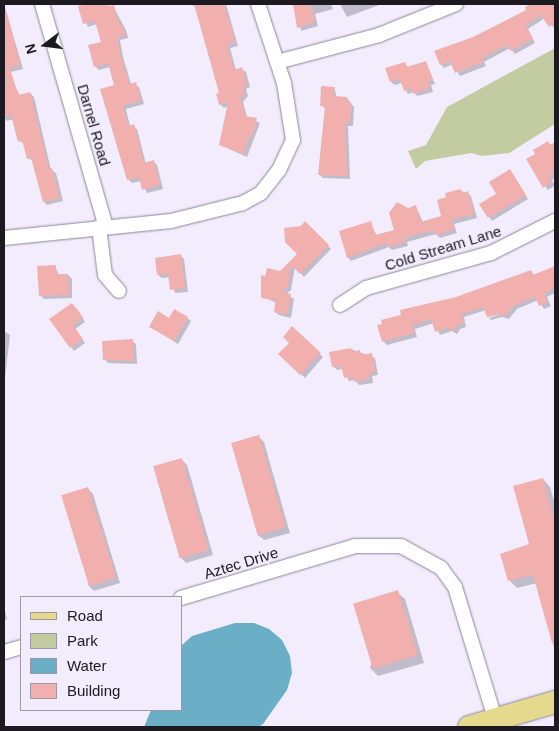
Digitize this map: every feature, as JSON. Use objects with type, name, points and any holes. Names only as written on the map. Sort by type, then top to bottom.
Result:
[{"type":"main road","points":[[469,727],[496,723],[555,702]]},
{"type":"street","name":"Darnel Road","points":[[42,4],[102,227],[105,276],[119,291]]},
{"type":"street","points":[[4,238],[180,218],[243,203],[261,193],[279,170],[293,140],[291,113],[258,4]]},
{"type":"street","points":[[277,62],[379,35],[456,4]]},
{"type":"street","name":"Cold Stream Lane","points":[[340,305],[366,288],[491,253],[555,221]]},
{"type":"street","name":"Aztec Drive","points":[[182,598],[356,546],[378,544],[401,546],[441,568],[455,587],[464,607],[496,723]]},
{"type":"street","points":[[4,652],[20,647]]},
{"type":"green space","points":[[555,48],[555,124],[509,153],[482,156],[471,153],[425,161],[416,169],[408,151],[426,145],[447,107]]},
{"type":"water","points":[[235,623],[254,623],[269,629],[282,640],[290,656],[292,673],[287,690],[263,724],[258,727],[144,727],[151,711],[182,711],[182,645],[192,636]]},
{"type":"building","points":[[104,4],[106,7],[114,5],[120,26],[123,25],[125,35],[117,37],[120,53],[129,84],[136,82],[141,100],[123,106],[128,126],[134,124],[144,163],[154,160],[160,185],[142,190],[139,177],[127,180],[100,89],[114,85],[108,63],[94,67],[88,45],[101,42],[95,21],[83,24],[78,6]]},
{"type":"building","points":[[194,4],[224,4],[235,42],[227,45],[234,70],[242,67],[247,84],[243,85],[245,92],[240,98],[245,116],[257,118],[252,137],[248,136],[244,154],[219,145],[228,102],[219,105],[216,94],[219,93]]},
{"type":"building","points":[[293,4],[310,4],[315,22],[297,28]]},
{"type":"building","points":[[530,4],[555,4],[555,23],[549,27],[541,15],[525,25],[533,39],[510,51],[507,45],[482,58],[483,62],[455,73],[450,61],[440,65],[434,51],[473,37],[526,10],[525,7]]},
{"type":"building","points":[[7,13],[20,65],[10,68],[18,95],[30,92],[49,169],[52,168],[60,198],[43,202],[31,158],[27,159],[22,140],[18,142],[11,115],[4,117],[4,14]]},
{"type":"building","points":[[426,61],[433,80],[428,82],[430,88],[413,94],[411,88],[404,91],[400,79],[390,82],[385,68],[405,62],[407,67]]},
{"type":"building","points":[[321,86],[335,87],[334,96],[347,97],[347,102],[351,103],[350,123],[345,123],[347,176],[318,175],[325,106],[320,106]]},
{"type":"building","points":[[548,141],[550,145],[555,142],[555,173],[549,176],[552,182],[543,188],[526,159],[535,154],[533,150]]},
{"type":"building","points":[[510,169],[526,195],[488,218],[479,204],[496,194],[489,182]]},
{"type":"building","points":[[461,189],[462,193],[468,191],[474,214],[451,220],[454,230],[435,235],[434,230],[404,238],[405,242],[387,247],[386,243],[347,258],[339,231],[371,221],[375,235],[394,230],[389,213],[397,202],[408,208],[416,205],[420,222],[441,216],[437,200],[446,197],[445,193]]},
{"type":"building","points":[[305,221],[329,245],[300,274],[291,265],[288,286],[282,292],[291,294],[287,315],[274,312],[276,297],[274,300],[261,298],[261,275],[265,276],[267,268],[280,271],[297,254],[285,242],[284,228],[301,226]]},
{"type":"building","points":[[181,254],[185,288],[170,290],[168,274],[157,275],[155,258]]},
{"type":"building","points":[[56,265],[56,274],[68,274],[69,295],[39,296],[37,266]]},
{"type":"building","points":[[555,266],[555,288],[544,293],[548,302],[539,306],[535,297],[513,306],[505,316],[498,314],[487,317],[483,307],[461,314],[464,323],[456,326],[454,331],[447,328],[435,332],[431,319],[412,325],[414,333],[382,342],[377,325],[382,324],[381,320],[401,315],[400,310],[456,297],[531,270],[533,275]]},
{"type":"building","points":[[72,303],[83,317],[73,325],[83,339],[70,348],[49,319]]},
{"type":"building","points":[[174,309],[188,317],[174,341],[149,327],[158,311],[169,318]]},
{"type":"building","points":[[292,326],[321,353],[300,375],[278,354],[289,343],[283,337]]},
{"type":"building","points":[[133,339],[134,361],[103,360],[102,341]]},
{"type":"building","points":[[351,348],[352,352],[360,350],[361,355],[372,353],[375,372],[369,373],[370,379],[354,382],[353,377],[344,378],[341,366],[332,367],[329,352]]},
{"type":"building","points":[[259,435],[285,527],[258,535],[231,443]]},
{"type":"building","points":[[182,458],[208,550],[180,559],[153,466]]},
{"type":"building","points":[[543,478],[555,524],[555,643],[552,643],[533,575],[508,581],[500,554],[529,544],[513,486]]},
{"type":"building","points":[[88,487],[116,578],[89,586],[61,495]]},
{"type":"building","points":[[398,590],[418,655],[373,669],[353,604]]}]
